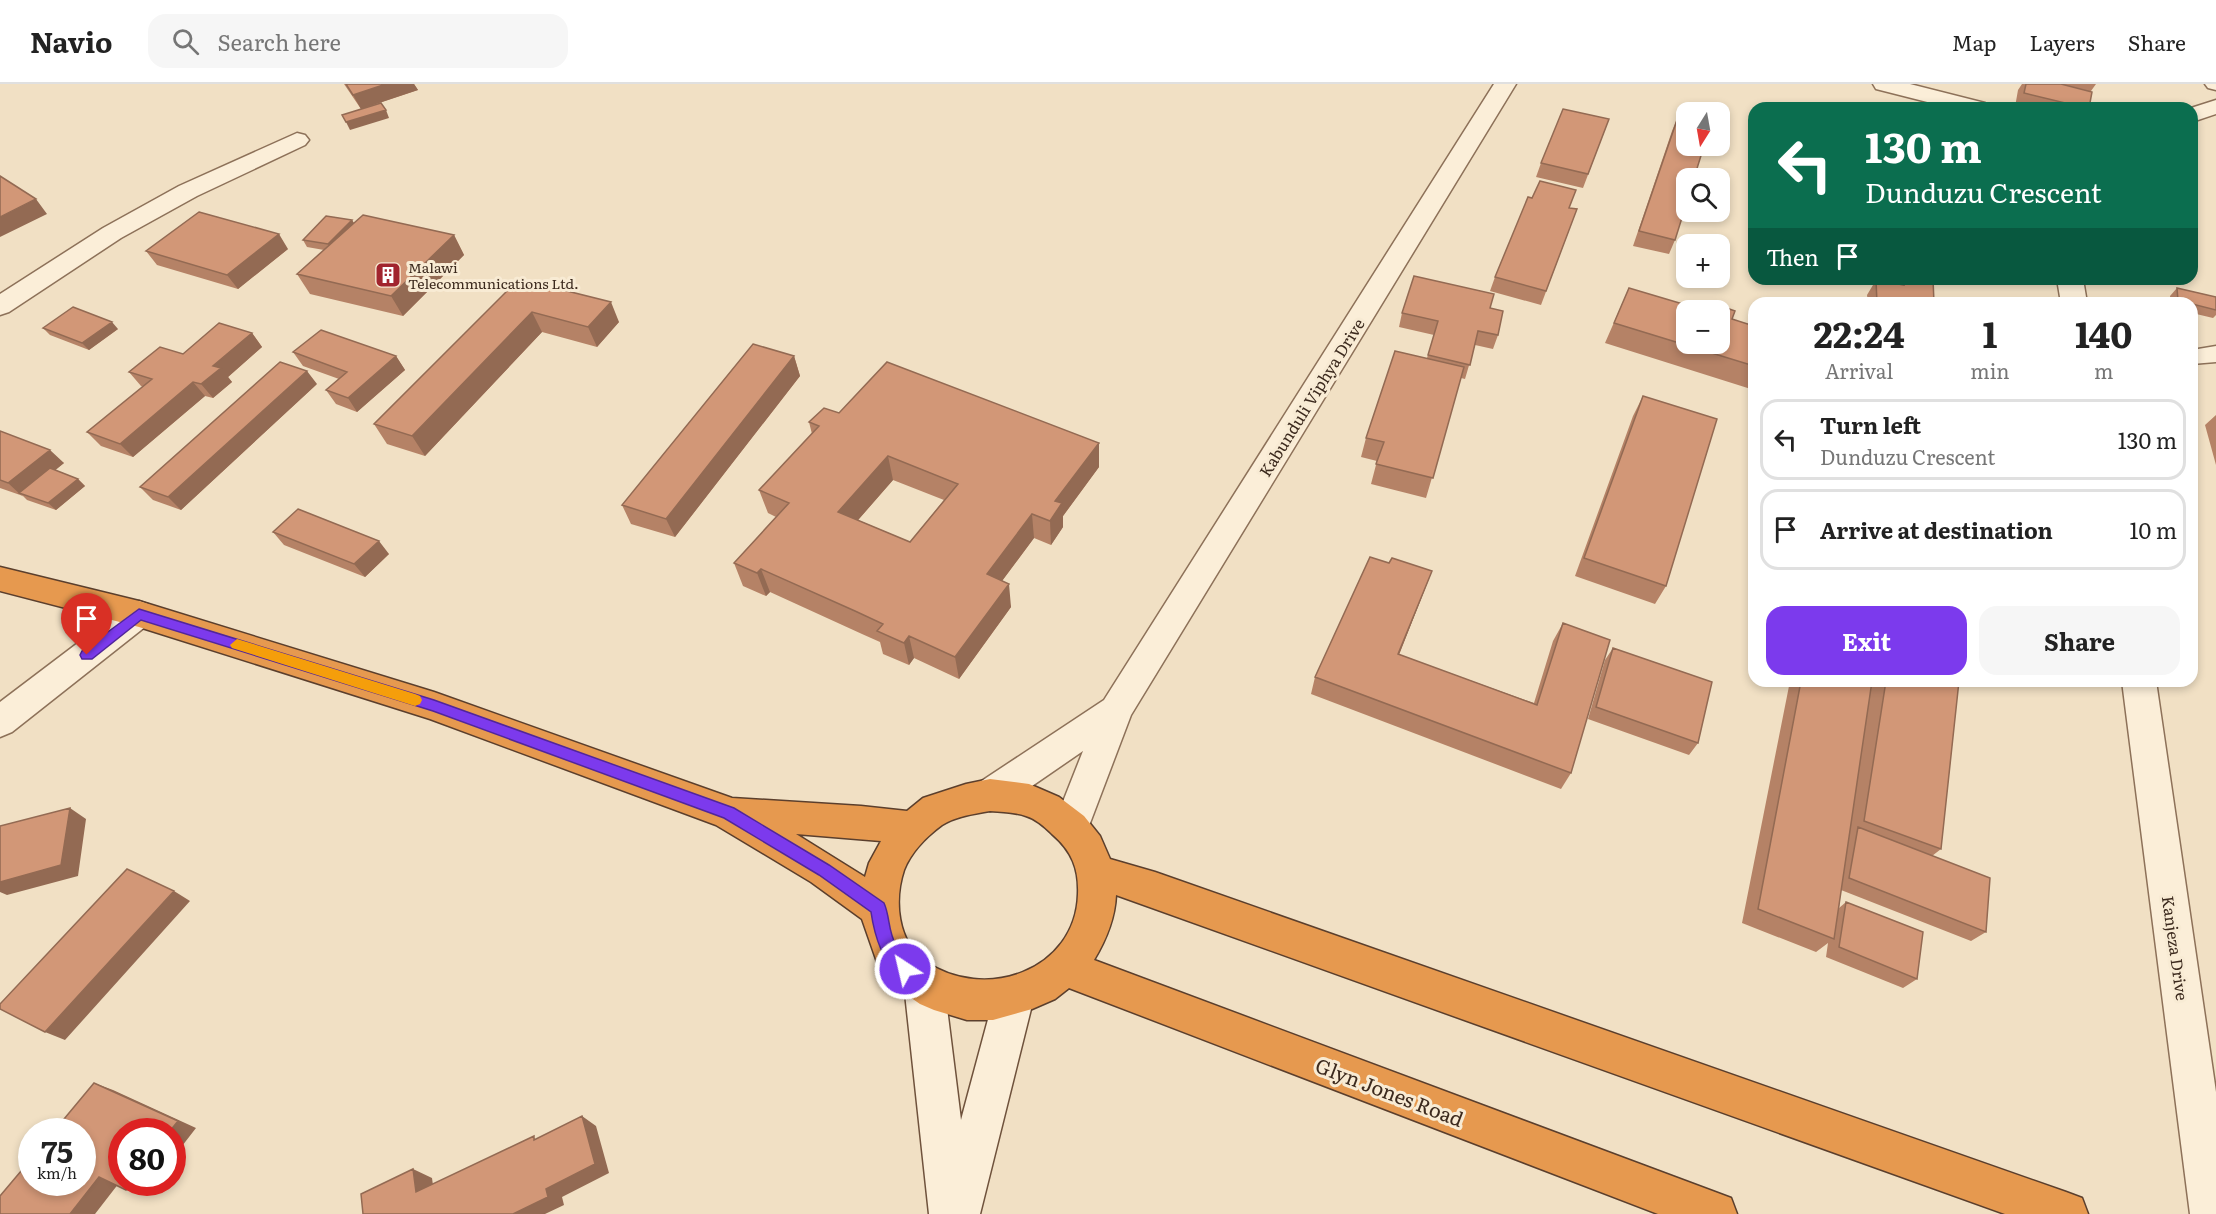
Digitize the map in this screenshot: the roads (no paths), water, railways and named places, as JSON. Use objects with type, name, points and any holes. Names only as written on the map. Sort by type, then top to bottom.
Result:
[{"type":"highway","points":[[0,579],[139,614],[434,706],[729,813],[824,870],[878,908]]},
{"type":"highway","points":[[990,795],[1035,802],[1054,813],[1071,827],[1087,848],[1096,872],[1099,897],[1094,922],[1083,946],[1065,968],[1041,984],[1014,997],[966,1000],[944,994],[924,984],[905,969],[891,951],[882,930],[878,908],[880,886],[886,864],[898,844],[912,828],[929,814],[948,804],[990,795]]},
{"type":"highway","points":[[729,813],[861,822],[912,828]]},
{"type":"highway","points":[[1096,872],[1155,890],[2066,1214]]},
{"type":"highway","name":"Glyn Jones Road","points":[[1065,968],[1715,1214]]},
{"type":"street","name":"Kabunduli Viphya Drive","points":[[1116,710],[1505,84]]},
{"type":"street","points":[[1884,84],[1954,102]]},
{"type":"street","points":[[2198,113],[2216,107]]},
{"type":"street","points":[[0,306],[112,233],[188,191],[297,140]]},
{"type":"street","points":[[0,722],[139,614]]},
{"type":"street","name":"Kanjeza Drive","points":[[2140,687],[2212,1214]]},
{"type":"street","points":[[990,795],[1116,710]]},
{"type":"street","points":[[1071,827],[1116,710]]},
{"type":"street","points":[[924,984],[951,1214]]},
{"type":"street","points":[[958,1214],[1014,997]]},
{"type":"lane","points":[[2198,356],[2216,354]]},
{"type":"place","name":"Malawi Telecommunications Ltd.","points":[[388,275]]}]
